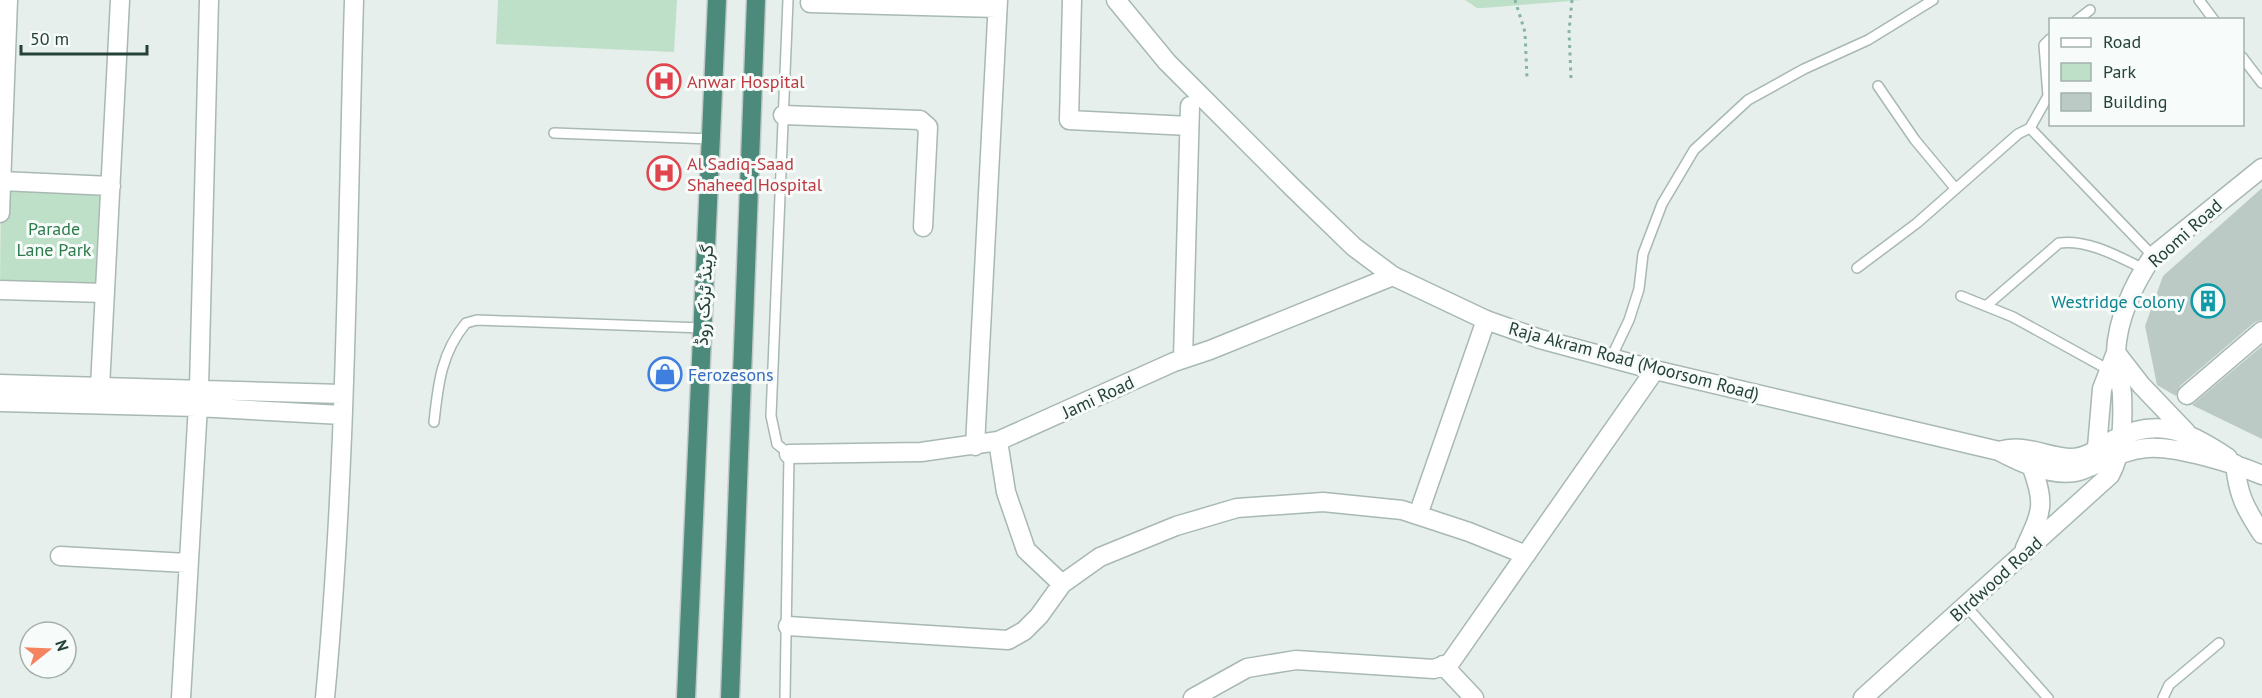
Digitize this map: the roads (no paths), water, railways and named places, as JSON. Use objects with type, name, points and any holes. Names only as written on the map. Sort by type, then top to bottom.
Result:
[{"type":"highway","name":"گرینڈ ٹرنک روڈ","points":[[686,698],[717,0]]},
{"type":"highway","points":[[730,698],[756,0]]},
{"type":"street","points":[[0,213],[8,0]]},
{"type":"street","points":[[100,387],[120,0]]},
{"type":"street","points":[[181,698],[187,563],[199,388],[209,0]]},
{"type":"street","points":[[325,698],[333,608],[342,415],[354,0]]},
{"type":"street","points":[[1072,0],[1069,120],[1189,126]]},
{"type":"street","name":"Raja Akram Road (Moorsom Road)","points":[[1116,0],[1167,62],[1354,247],[1393,276],[1486,320],[1540,339],[1655,370],[1999,451],[2031,465],[2068,473],[2096,457]]},
{"type":"street","points":[[810,3],[997,4],[975,446]]},
{"type":"street","points":[[1183,359],[1190,106]]},
{"type":"street","points":[[783,115],[920,120],[928,127],[923,226]]},
{"type":"street","name":"Roomi Road","points":[[2120,445],[2122,395],[2116,353],[2127,303],[2149,263],[2260,173]]},
{"type":"street","points":[[1,181],[111,186]]},
{"type":"street","name":"Jami Road","points":[[789,454],[921,452],[998,441],[1183,359],[1393,276]]},
{"type":"street","points":[[0,290],[105,293]]},
{"type":"street","points":[[1418,515],[1486,320]]},
{"type":"street","points":[[2187,395],[2262,331]]},
{"type":"street","points":[[2098,486],[2096,457],[2102,389],[2116,353],[2141,385],[2186,432],[2235,464]]},
{"type":"street","points":[[1194,698],[1247,668],[1296,660],[1434,669],[1450,663],[1655,370]]},
{"type":"street","points":[[0,384],[199,388],[342,394]]},
{"type":"street","points":[[0,402],[198,407],[342,415]]},
{"type":"street","points":[[1999,451],[2024,447],[2072,458],[2096,457],[2120,445],[2135,432],[2163,428],[2186,432]]},
{"type":"street","points":[[998,441],[1006,492],[1026,550],[1062,584]]},
{"type":"street","points":[[2120,445],[2165,448],[2235,464],[2262,475]]},
{"type":"street","name":"BIrdwood Road","points":[[1863,698],[2110,475],[2120,445]]},
{"type":"street","points":[[2235,464],[2237,488],[2243,505],[2262,534]]},
{"type":"street","points":[[2020,558],[2037,521],[2042,495],[2031,465]]},
{"type":"street","points":[[788,626],[1008,640],[1024,631],[1039,616],[1062,584],[1100,556],[1176,526],[1237,508],[1323,502],[1402,510],[1469,532],[1526,555]]},
{"type":"street","points":[[60,556],[187,563]]},
{"type":"street","points":[[1443,665],[1474,698]]},
{"type":"lane","points":[[785,698],[788,626],[789,454],[777,444],[771,416],[788,0]]},
{"type":"lane","points":[[1611,358],[1629,320],[1639,289],[1643,254],[1662,204],[1694,150],[1748,100],[1804,69],[1868,40],[1933,0]]},
{"type":"lane","points":[[2199,0],[2212,18]]},
{"type":"lane","points":[[2080,18],[2090,10]]},
{"type":"lane","points":[[1857,268],[1917,223],[2018,134],[2030,128],[2048,96],[2044,45],[2049,40]]},
{"type":"lane","points":[[2244,60],[2262,82]]},
{"type":"lane","points":[[1878,86],[1915,140],[1955,188]]},
{"type":"lane","points":[[2030,128],[2149,263]]},
{"type":"lane","points":[[554,133],[711,139]]},
{"type":"lane","points":[[1986,306],[2059,243],[2070,241],[2149,263]]},
{"type":"lane","points":[[1960,296],[2013,317],[2109,370]]},
{"type":"lane","points":[[434,422],[439,375],[444,359],[466,323],[477,320],[703,328]]},
{"type":"lane","points":[[1966,606],[2048,698]]},
{"type":"lane","points":[[2163,698],[2169,686],[2219,643]]},
{"type":"place","name":"Anwar Hospital","points":[[664,81]]},
{"type":"place","name":"Al Sadiq-Saad Shaheed Hospital","points":[[664,173]]},
{"type":"place","name":"Westridge Colony","points":[[2208,301]]},
{"type":"place","name":"Ferozesons","points":[[665,374]]},
{"type":"park label","name":"Parade Lane Park","points":[[54,238]]}]
